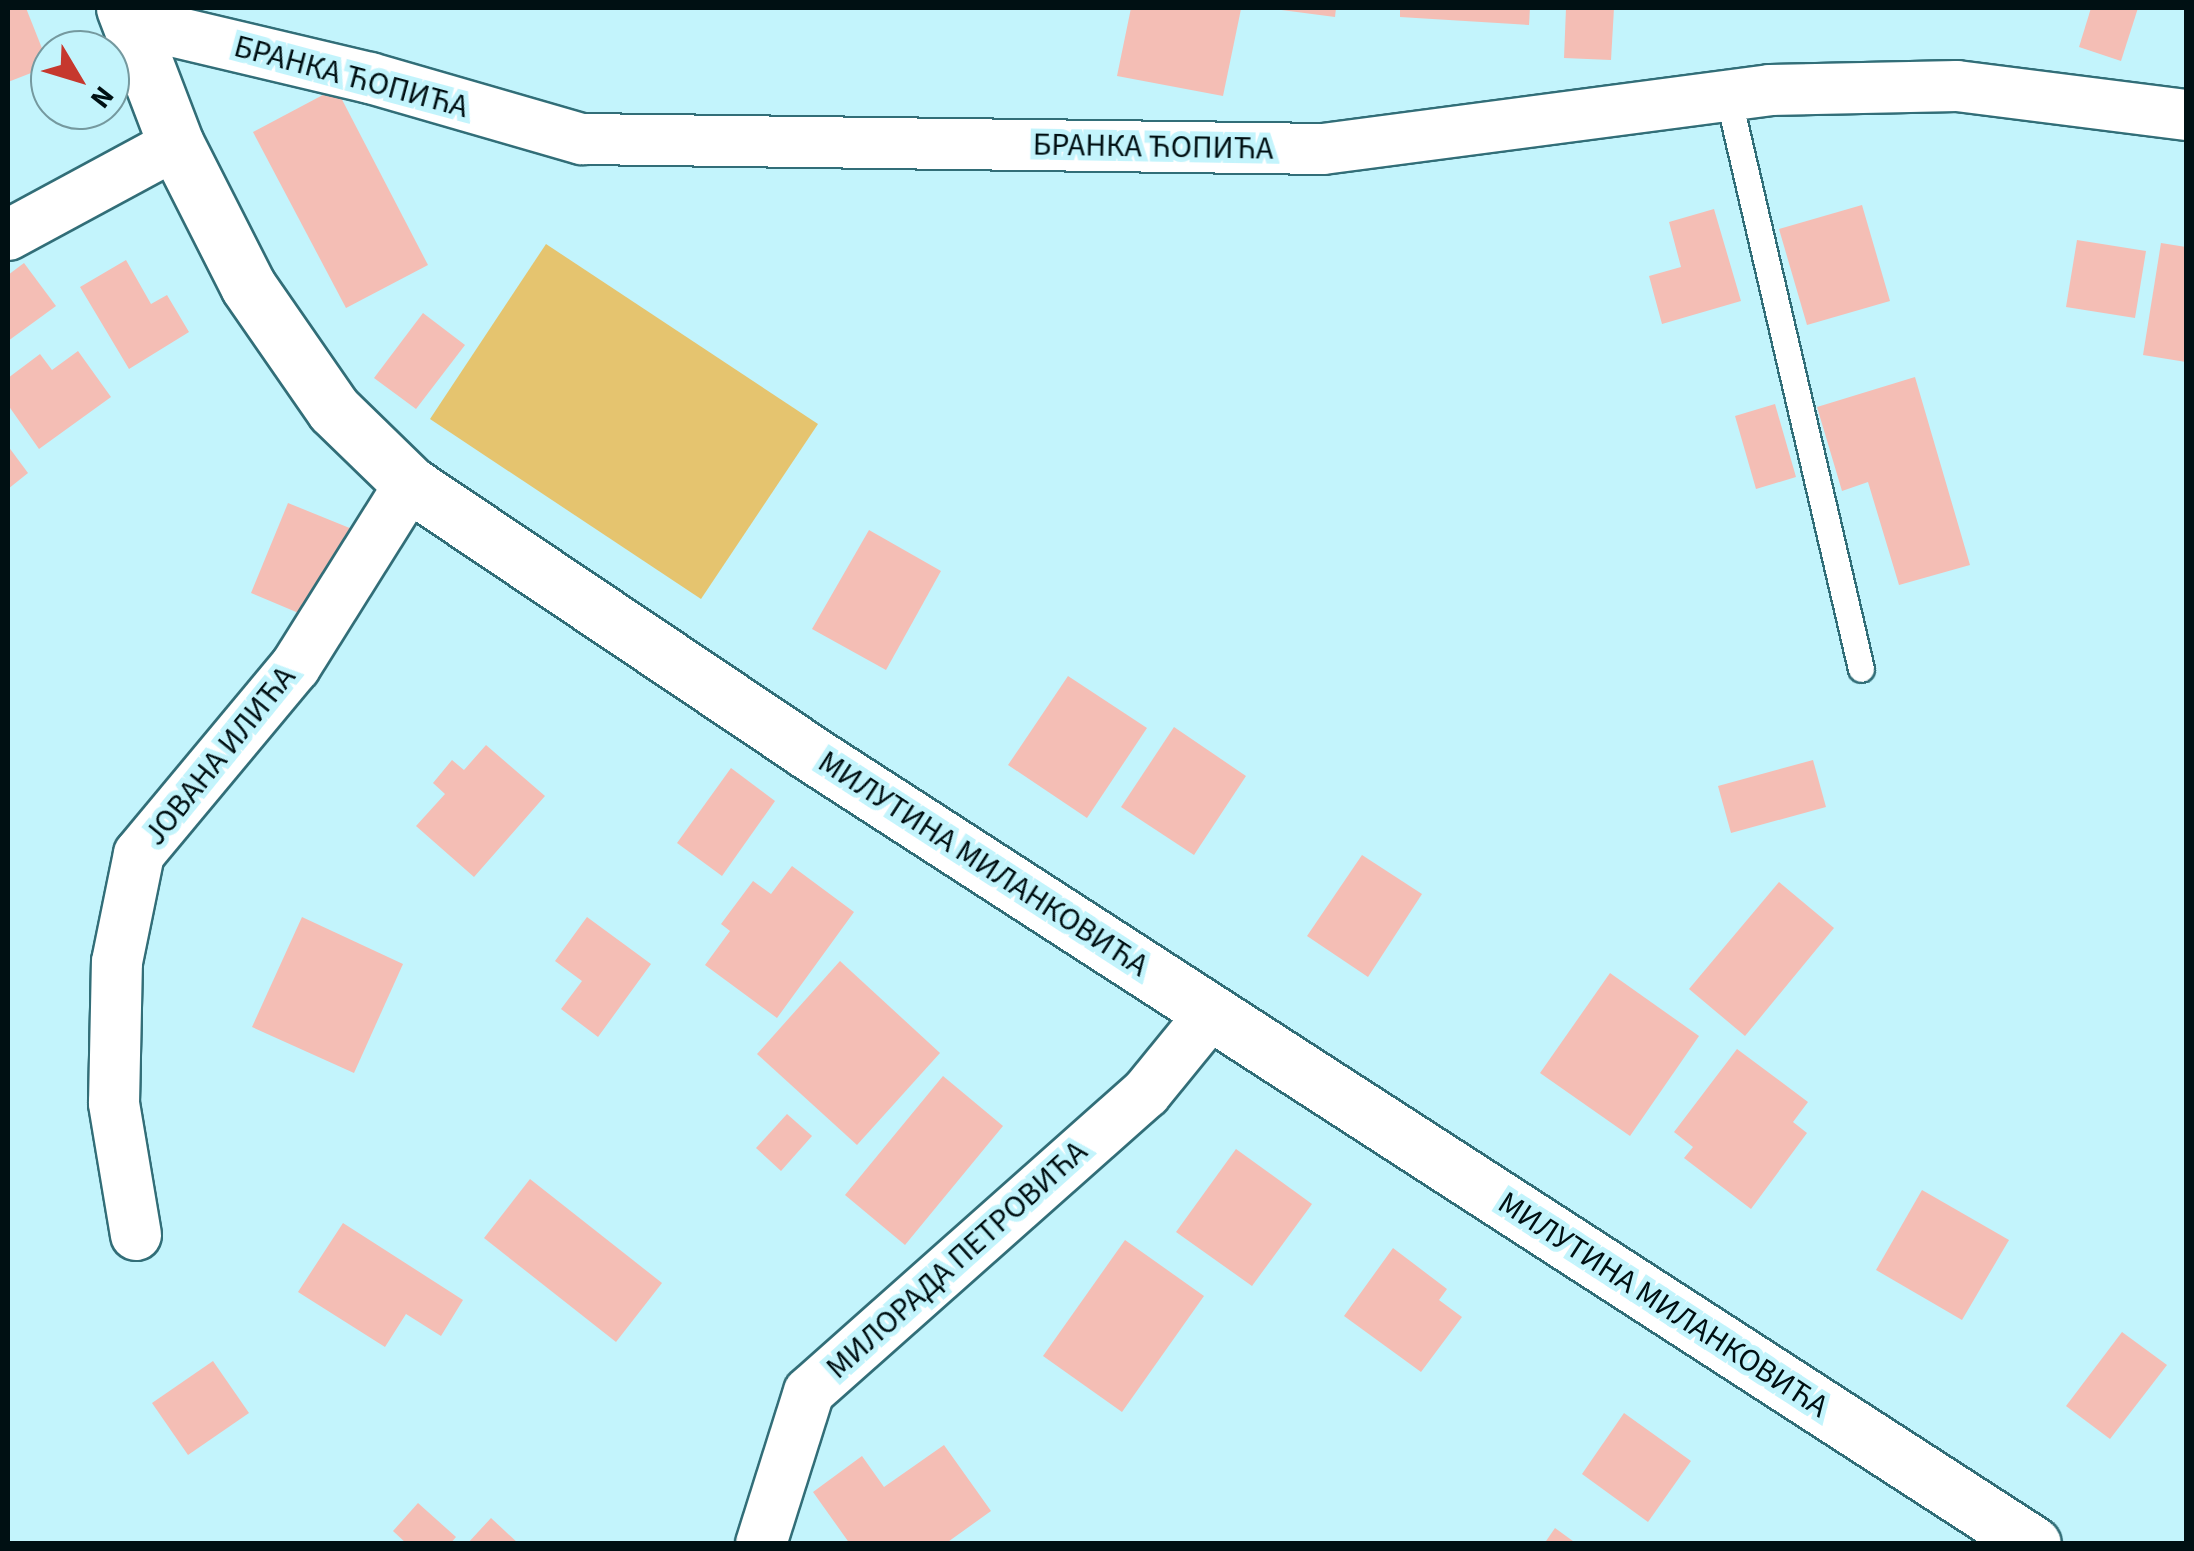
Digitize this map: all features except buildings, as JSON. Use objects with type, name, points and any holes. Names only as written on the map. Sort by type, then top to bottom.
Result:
[{"type":"street","name":"БРАНКА ЋОПИЋА","points":[[126,14],[582,139],[1323,149],[1728,96],[1956,86],[2186,114]]},
{"type":"street","name":"МИЛУТИНА МИЛАНКОВИЋА","points":[[126,14],[176,144],[274,328],[345,421],[410,484],[1212,1012],[2033,1544]]},
{"type":"street","points":[[8,235],[176,144]]},
{"type":"street","name":"ЈОВАНА ИЛИЋА","points":[[136,1235],[114,1103],[117,962],[139,854],[294,668],[410,484]]},
{"type":"street","name":"МИЛОРАДА ПЕТРОВИЋА","points":[[761,1544],[809,1392],[1146,1092],[1212,1012]]},
{"type":"lane","points":[[1728,96],[1861,670]]},
{"type":"shaded area","points":[[546,244],[818,424],[701,599],[430,419]]}]
